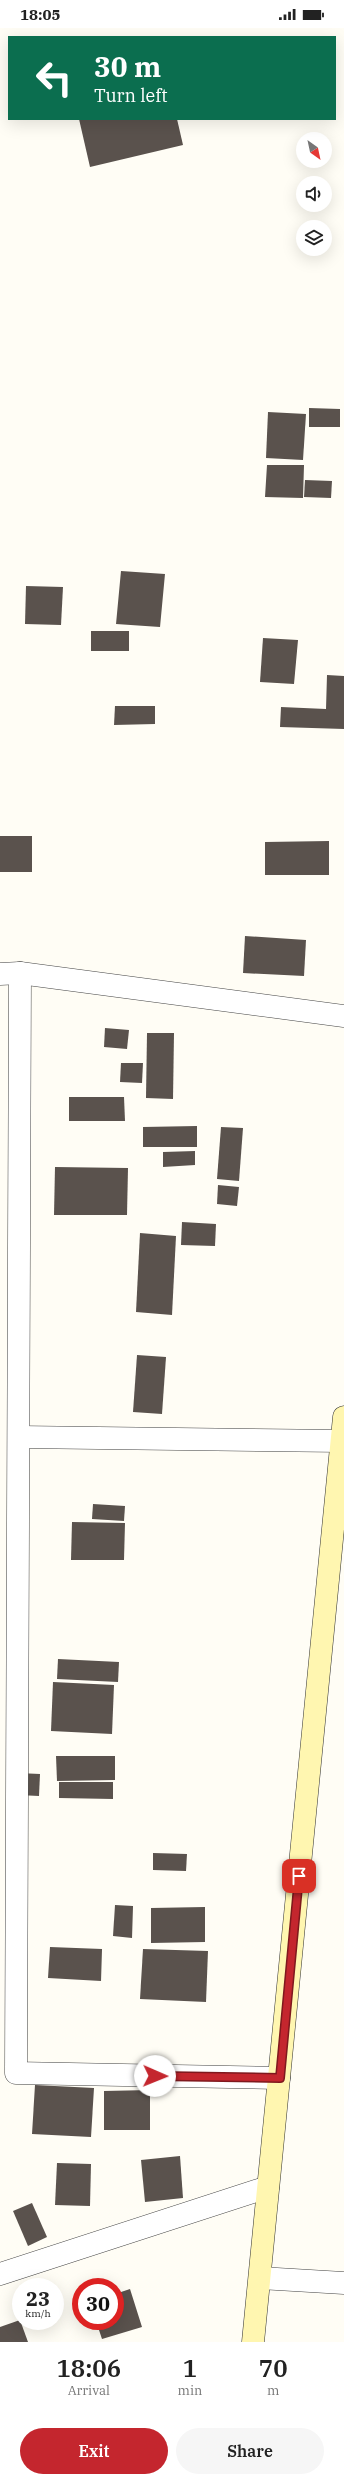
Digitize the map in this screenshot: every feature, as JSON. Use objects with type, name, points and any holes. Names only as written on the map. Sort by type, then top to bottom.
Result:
[{"type":"street","points":[[280,2078],[16,2073],[8,2012],[19,1437],[10,973],[344,1016]]},
{"type":"street","points":[[253,2342],[344,1417]]},
{"type":"street","points":[[19,1437],[342,1441]]},
{"type":"street","points":[[0,2274],[268,2186]]},
{"type":"street","points":[[260,2278],[344,2283]]},
{"type":"building","points":[[79,120],[177,120],[183,145],[90,167]]},
{"type":"building","points":[[309,408],[340,409],[340,427],[309,427]]},
{"type":"building","points":[[268,412],[306,414],[303,460],[266,458]]},
{"type":"building","points":[[267,465],[304,465],[303,498],[265,497]]},
{"type":"building","points":[[305,480],[332,481],[331,498],[304,497]]},
{"type":"building","points":[[121,571],[165,574],[160,627],[116,624]]},
{"type":"building","points":[[26,586],[63,587],[61,625],[25,624]]},
{"type":"building","points":[[91,631],[129,631],[129,651],[91,651]]},
{"type":"building","points":[[263,638],[298,640],[294,684],[260,682]]},
{"type":"building","points":[[327,675],[344,676],[344,729],[280,727],[281,707],[326,709]]},
{"type":"building","points":[[115,706],[155,706],[155,724],[114,725]]},
{"type":"building","points":[[0,836],[32,836],[32,872],[0,872]]},
{"type":"building","points":[[329,841],[329,875],[265,875],[265,842]]},
{"type":"building","points":[[245,936],[306,940],[304,976],[243,973]]},
{"type":"building","points":[[105,1028],[129,1030],[127,1049],[104,1047]]},
{"type":"building","points":[[147,1033],[174,1033],[173,1099],[146,1098]]},
{"type":"building","points":[[121,1063],[143,1063],[142,1083],[120,1082]]},
{"type":"building","points":[[69,1097],[124,1097],[125,1121],[69,1121]]},
{"type":"building","points":[[197,1126],[197,1147],[143,1147],[143,1127]]},
{"type":"building","points":[[221,1127],[243,1128],[239,1181],[217,1179]]},
{"type":"building","points":[[195,1151],[195,1165],[163,1167],[163,1152]]},
{"type":"building","points":[[55,1167],[128,1168],[127,1215],[54,1215]]},
{"type":"building","points":[[218,1185],[239,1187],[237,1206],[217,1204]]},
{"type":"building","points":[[182,1222],[216,1224],[215,1246],[181,1245]]},
{"type":"building","points":[[140,1233],[176,1236],[172,1315],[136,1312]]},
{"type":"building","points":[[137,1355],[166,1357],[162,1414],[133,1412]]},
{"type":"building","points":[[93,1504],[125,1506],[124,1521],[92,1519]]},
{"type":"building","points":[[72,1522],[125,1523],[124,1560],[71,1560]]},
{"type":"building","points":[[58,1659],[119,1662],[118,1682],[57,1679]]},
{"type":"building","points":[[53,1682],[114,1685],[112,1734],[51,1731]]},
{"type":"building","points":[[56,1756],[115,1756],[115,1780],[57,1781]]},
{"type":"building","points":[[18,1773],[40,1774],[39,1796],[18,1795]]},
{"type":"building","points":[[59,1782],[113,1782],[113,1799],[59,1798]]},
{"type":"building","points":[[153,1853],[187,1854],[186,1871],[153,1870]]},
{"type":"building","points":[[115,1905],[133,1906],[132,1938],[113,1936]]},
{"type":"building","points":[[205,1907],[205,1942],[151,1943],[151,1908]]},
{"type":"building","points":[[50,1947],[102,1949],[101,1981],[48,1978]]},
{"type":"building","points":[[143,1949],[208,1951],[206,2002],[140,1999]]},
{"type":"building","points":[[35,2085],[94,2088],[91,2137],[32,2134]]},
{"type":"building","points":[[150,2090],[150,2130],[104,2130],[104,2091]]},
{"type":"building","points":[[180,2156],[183,2198],[145,2202],[141,2160]]},
{"type":"building","points":[[57,2163],[91,2164],[90,2206],[55,2205]]},
{"type":"building","points":[[32,2203],[47,2237],[28,2246],[13,2211]]},
{"type":"building","points":[[130,2289],[142,2327],[102,2339],[99,2330],[124,2330],[124,2291]]},
{"type":"building","points":[[12,2323],[12,2330],[24,2330],[28,2342],[0,2342],[0,2327]]},
{"type":"route","points":[[155,2076],[280,2078],[299,1876]]}]
